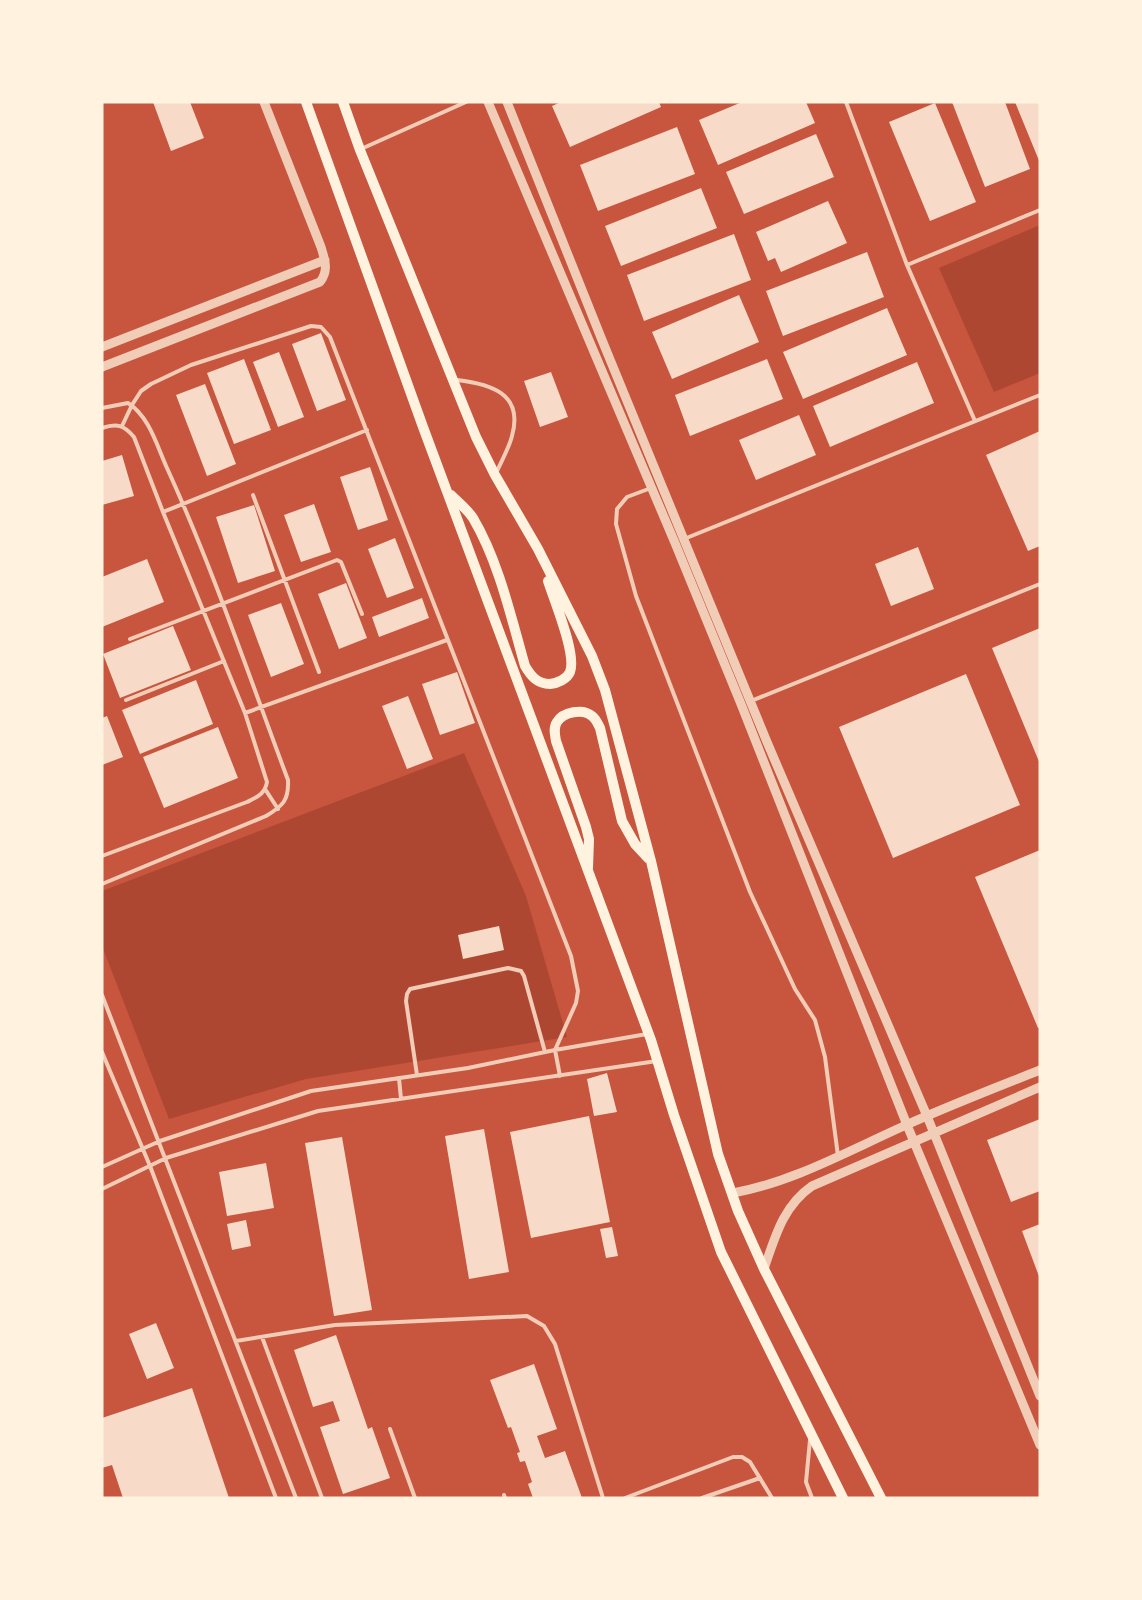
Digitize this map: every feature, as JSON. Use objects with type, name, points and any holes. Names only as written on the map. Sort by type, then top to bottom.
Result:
[{"type":"main road","points":[[306,102],[447,491],[649,1034],[721,1252],[843,1498]]},
{"type":"main road","points":[[343,102],[360,150],[476,437],[538,549],[592,656],[605,690],[651,861],[718,1154],[764,1269],[881,1498]]},
{"type":"main road","points":[[447,491],[472,516],[503,590],[525,666],[531,676],[539,682],[549,684],[559,682],[570,673],[570,653],[538,549]]},
{"type":"main road","points":[[588,874],[589,839],[554,730],[557,722],[564,715],[575,712],[590,714],[595,718],[600,728],[622,821],[635,844],[651,861]]},
{"type":"street","points":[[102,367],[320,282],[326,270],[325,260],[264,102]]},
{"type":"street","points":[[488,102],[651,488],[679,541]]},
{"type":"street","points":[[507,102],[679,541],[746,703],[934,1132],[1040,1396]]},
{"type":"street","points":[[102,347],[325,260]]},
{"type":"street","points":[[117,341],[124,359]]},
{"type":"street","points":[[746,703],[907,1125],[1040,1445]]},
{"type":"street","points":[[733,1193],[772,1183],[1040,1070]]},
{"type":"street","points":[[764,1269],[777,1230],[787,1210],[801,1194],[812,1186],[1040,1087]]},
{"type":"lane","points":[[360,150],[466,102]]},
{"type":"lane","points":[[846,102],[907,265],[975,421]]},
{"type":"lane","points":[[907,265],[1040,210]]},
{"type":"lane","points":[[122,426],[141,391],[191,365],[310,326],[321,327],[330,337],[575,970],[578,991],[576,1003],[555,1050],[560,1076]]},
{"type":"lane","points":[[453,380],[482,383],[498,390],[511,401],[515,416],[513,436],[495,475]]},
{"type":"lane","points":[[679,541],[1040,395]]},
{"type":"lane","points":[[102,408],[123,402],[132,405],[145,421],[183,504],[222,604],[288,780],[289,793],[285,803],[266,816],[102,884]]},
{"type":"lane","points":[[102,428],[115,424],[126,428],[134,436],[245,714],[267,782],[259,796],[247,802],[102,856]]},
{"type":"lane","points":[[163,512],[367,430]]},
{"type":"lane","points":[[651,488],[627,498],[617,509],[616,524],[636,596],[750,892],[795,989],[815,1020],[825,1057],[838,1156]]},
{"type":"lane","points":[[252,495],[319,672]]},
{"type":"lane","points":[[130,639],[340,560],[362,614]]},
{"type":"lane","points":[[746,703],[1040,584]]},
{"type":"lane","points":[[245,714],[447,640]]},
{"type":"lane","points":[[126,700],[224,661]]},
{"type":"lane","points":[[265,789],[278,809]]},
{"type":"lane","points":[[417,1075],[406,1001],[410,989],[508,968],[520,970],[524,976],[546,1052]]},
{"type":"lane","points":[[102,995],[296,1498]]},
{"type":"lane","points":[[102,1167],[160,1141],[311,1091],[468,1068],[649,1034]]},
{"type":"lane","points":[[102,1052],[150,1166],[276,1498]]},
{"type":"lane","points":[[102,1189],[166,1158],[318,1111],[658,1061]]},
{"type":"lane","points":[[399,1078],[401,1099]]},
{"type":"lane","points":[[237,1341],[335,1325],[527,1316],[544,1326],[555,1344],[603,1498]]},
{"type":"lane","points":[[262,1337],[322,1498]]},
{"type":"lane","points":[[390,1429],[415,1498]]},
{"type":"lane","points":[[811,1432],[806,1482],[812,1498]]},
{"type":"lane","points":[[625,1498],[733,1458],[742,1457],[750,1462],[772,1498]]},
{"type":"lane","points":[[702,1498],[760,1478]]},
{"type":"shaded area","points":[[1040,225],[1040,373],[994,392],[939,268]]},
{"type":"shaded area","points":[[464,753],[526,896],[567,1037],[306,1079],[169,1119],[102,946],[102,891]]},
{"type":"building","points":[[153,102],[190,102],[204,138],[171,151]]},
{"type":"building","points":[[561,102],[659,102],[661,107],[570,147],[552,106]]},
{"type":"building","points":[[742,102],[806,102],[815,123],[718,165],[699,120]]},
{"type":"building","points":[[952,102],[1005,102],[1030,169],[985,187]]},
{"type":"building","points":[[1015,102],[1040,102],[1040,163]]},
{"type":"building","points":[[935,103],[976,202],[930,221],[889,122]]},
{"type":"building","points":[[677,127],[695,174],[598,211],[580,165]]},
{"type":"building","points":[[816,134],[834,177],[744,214],[726,172]]},
{"type":"building","points":[[701,188],[717,228],[621,266],[605,226]]},
{"type":"building","points":[[828,201],[847,243],[781,272],[775,258],[768,261],[756,232]]},
{"type":"building","points":[[734,234],[751,280],[644,321],[627,275]]},
{"type":"building","points":[[867,252],[884,297],[783,336],[766,291]]},
{"type":"building","points":[[739,295],[759,342],[672,379],[652,332]]},
{"type":"building","points":[[887,308],[907,355],[803,399],[783,352]]},
{"type":"building","points":[[321,333],[346,400],[317,411],[292,344]]},
{"type":"building","points":[[279,352],[304,417],[278,427],[253,362]]},
{"type":"building","points":[[244,359],[271,430],[234,444],[207,373]]},
{"type":"building","points":[[767,359],[783,399],[690,436],[675,395]]},
{"type":"building","points":[[917,362],[934,403],[830,447],[813,406]]},
{"type":"building","points":[[551,372],[568,417],[540,427],[524,381]]},
{"type":"building","points":[[205,384],[236,464],[207,476],[176,395]]},
{"type":"building","points":[[799,415],[816,455],[756,480],[739,440]]},
{"type":"building","points":[[1040,431],[1040,546],[1028,551],[986,455]]},
{"type":"building","points":[[122,455],[134,496],[102,505],[102,461]]},
{"type":"building","points":[[370,467],[388,520],[358,530],[340,477]]},
{"type":"building","points":[[314,504],[331,552],[301,562],[284,515]]},
{"type":"building","points":[[254,505],[275,571],[238,583],[216,517]]},
{"type":"building","points":[[395,538],[414,588],[387,598],[368,549]]},
{"type":"building","points":[[918,547],[934,589],[891,606],[875,564]]},
{"type":"building","points":[[147,559],[164,602],[102,627],[102,577]]},
{"type":"building","points":[[346,583],[367,638],[339,649],[318,594]]},
{"type":"building","points":[[422,598],[429,618],[379,637],[372,617]]},
{"type":"building","points":[[281,603],[304,664],[271,677],[248,615]]},
{"type":"building","points":[[173,626],[191,670],[120,698],[103,654]]},
{"type":"building","points":[[1040,628],[1040,764],[992,648]]},
{"type":"building","points":[[457,672],[475,723],[440,735],[422,684]]},
{"type":"building","points":[[966,674],[1020,805],[893,858],[839,727]]},
{"type":"building","points":[[196,680],[213,724],[140,754],[122,710]]},
{"type":"building","points":[[408,696],[433,759],[407,769],[382,706]]},
{"type":"building","points":[[107,716],[123,757],[102,765],[102,718]]},
{"type":"building","points":[[218,727],[238,778],[164,808],[143,757]]},
{"type":"building","points":[[1040,850],[1040,1027],[1038,1028],[975,877]]},
{"type":"building","points":[[499,926],[504,950],[463,959],[458,935]]},
{"type":"building","points":[[607,1073],[617,1112],[594,1116],[587,1079]]},
{"type":"building","points":[[589,1116],[610,1222],[531,1238],[510,1132]]},
{"type":"building","points":[[1040,1119],[1040,1191],[1011,1202],[987,1140]]},
{"type":"building","points":[[484,1129],[509,1272],[469,1279],[445,1136]]},
{"type":"building","points":[[342,1137],[372,1310],[334,1316],[305,1143]]},
{"type":"building","points":[[266,1163],[274,1208],[227,1216],[219,1172]]},
{"type":"building","points":[[246,1220],[251,1246],[232,1250],[227,1224]]},
{"type":"building","points":[[1040,1224],[1040,1279],[1022,1231]]},
{"type":"building","points":[[612,1227],[618,1256],[606,1258],[600,1229]]},
{"type":"building","points":[[156,1323],[174,1368],[147,1379],[129,1334]]},
{"type":"building","points":[[336,1335],[368,1429],[372,1427],[390,1478],[343,1494],[320,1427],[340,1421],[333,1401],[313,1407],[294,1350]]},
{"type":"building","points":[[534,1364],[557,1429],[537,1436],[545,1458],[565,1451],[582,1498],[533,1498],[528,1484],[532,1482],[525,1461],[520,1462],[517,1453],[520,1452],[511,1427],[508,1428],[490,1380]]},
{"type":"building","points":[[192,1388],[229,1498],[123,1498],[112,1465],[102,1468],[102,1418]]}]
